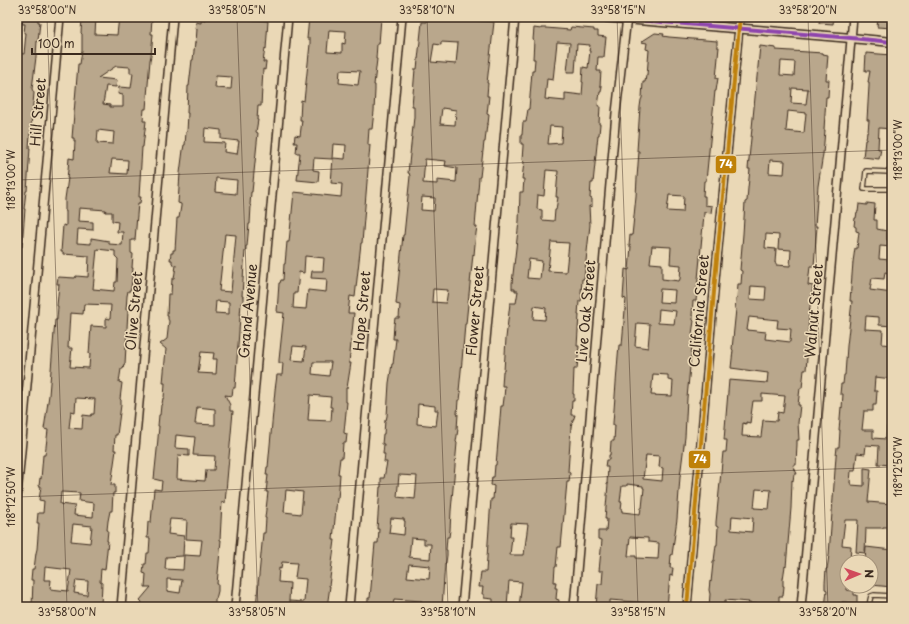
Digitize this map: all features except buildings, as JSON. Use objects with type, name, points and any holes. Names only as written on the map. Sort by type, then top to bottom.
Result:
[{"type":"street","name":"Hill Street","points":[[17,496],[60,17]]},
{"type":"street","name":"Olive Street","points":[[121,607],[173,17]]},
{"type":"street","name":"Grand Avenue","points":[[235,607],[288,17]]},
{"type":"street","name":"Hope Street","points":[[348,607],[402,17]]},
{"type":"street","name":"Flower Street","points":[[462,607],[515,17]]},
{"type":"street","points":[[602,17],[892,42]]},
{"type":"street","name":"California Street","points":[[687,607],[715,280],[740,17]]},
{"type":"street","name":"Walnut Street","points":[[801,607],[853,17]]},
{"type":"street","name":"Live Oak Street","points":[[574,607],[616,113],[627,18]]},
{"type":"lane","points":[[892,174],[889,172],[866,171],[864,189],[892,188]]},
{"type":"lane","points":[[869,607],[871,596],[892,596]]},
{"type":"transit line","points":[[602,17],[892,42]]},
{"type":"transit line","name":"74","points":[[687,607],[715,280],[740,17]]}]
